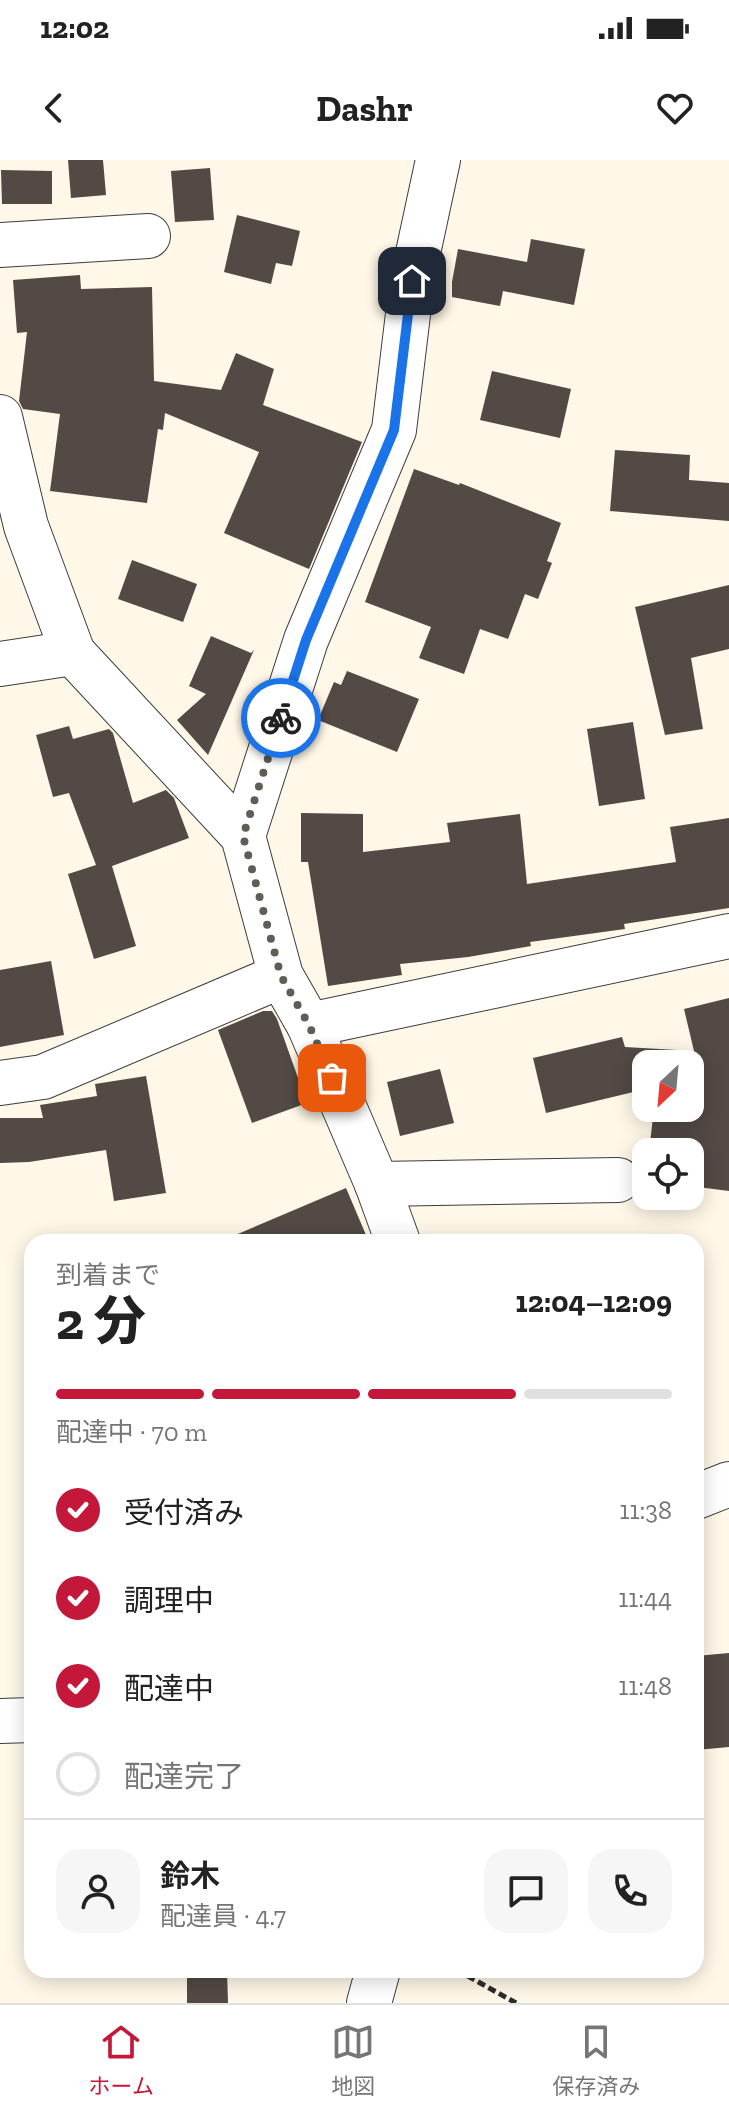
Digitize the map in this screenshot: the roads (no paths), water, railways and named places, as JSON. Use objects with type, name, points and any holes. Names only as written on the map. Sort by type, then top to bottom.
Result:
[{"type":"street","points":[[243,836],[306,640],[394,430],[412,281],[438,160]]},
{"type":"street","points":[[0,245],[148,236]]},
{"type":"street","points":[[0,417],[26,526],[73,653],[243,836],[281,976],[309,1025],[395,1234]]},
{"type":"street","points":[[0,664],[73,653]]},
{"type":"street","points":[[309,1025],[729,936]]},
{"type":"street","points":[[0,1083],[43,1077],[281,976]]},
{"type":"street","points":[[377,1184],[618,1180]]},
{"type":"street","points":[[704,1494],[729,1484]]},
{"type":"street","points":[[0,1721],[24,1720]]},
{"type":"street","points":[[369,2003],[376,1978]]}]
